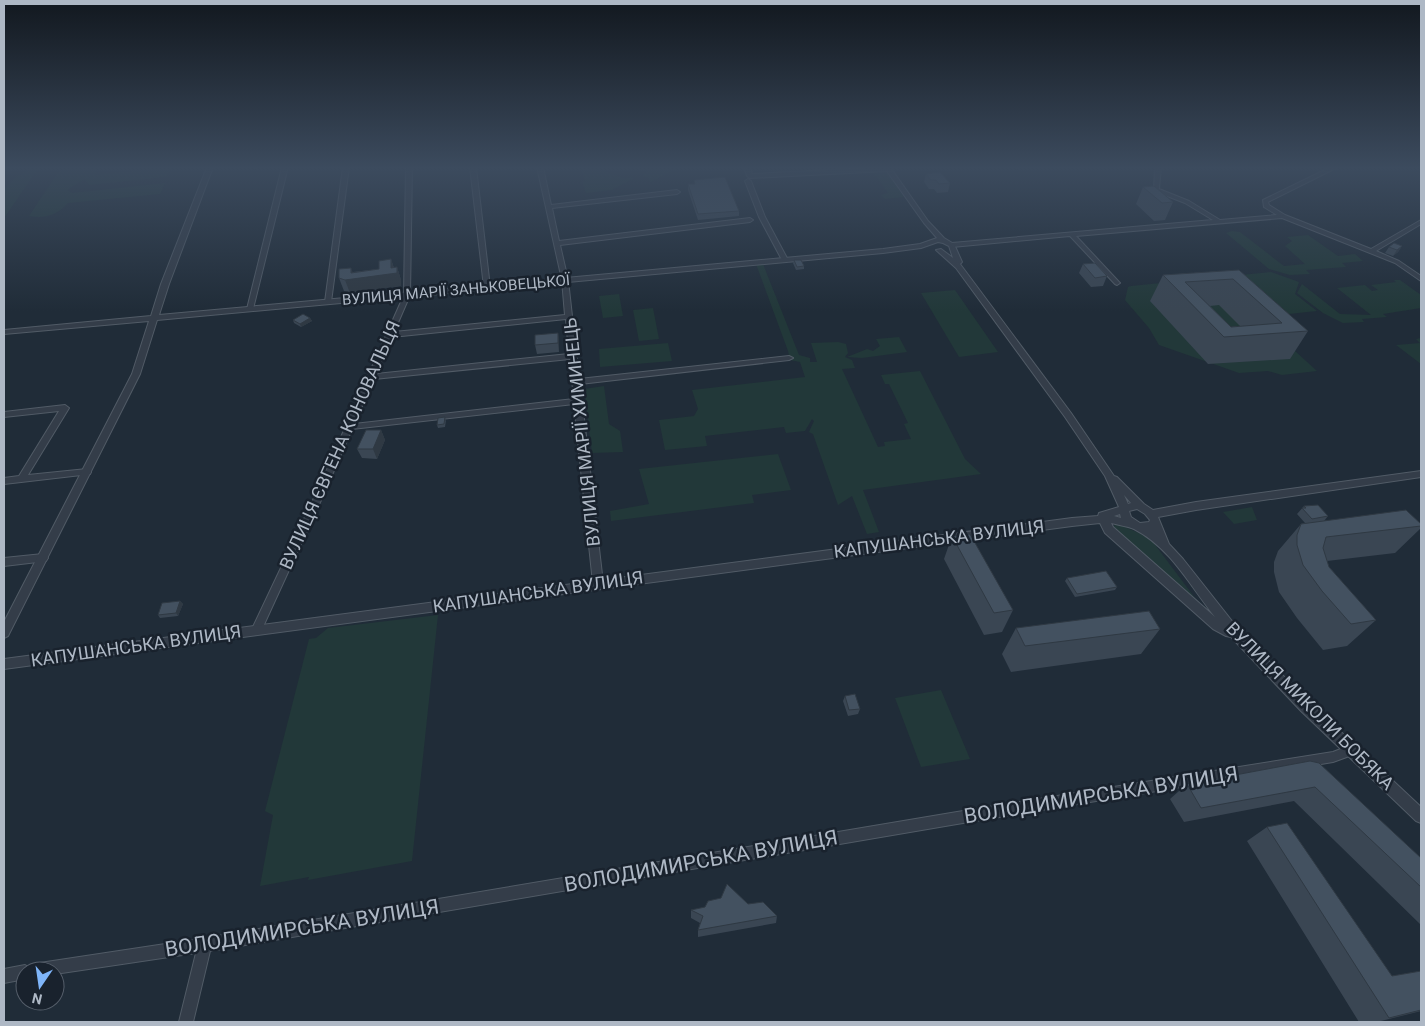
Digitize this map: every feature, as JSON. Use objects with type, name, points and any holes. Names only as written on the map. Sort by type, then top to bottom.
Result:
[{"type":"street","points":[[4,633],[136,374],[165,284],[192,215]]},
{"type":"street","points":[[250,309],[273,215]]},
{"type":"street","points":[[328,302],[340,215]]},
{"type":"street","name":"ВУЛИЦЯ ЄВГЕНА КОНОВАЛЬЦЯ","points":[[257,629],[407,294],[408,215]]},
{"type":"street","points":[[479,215],[487,287]]},
{"type":"street","name":"ВУЛИЦЯ МАРІЇ ХИМИНЕЦЬ","points":[[552,215],[565,280],[570,317],[588,510],[598,584]]},
{"type":"street","points":[[761,215],[785,260]]},
{"type":"street","points":[[921,215],[950,245],[959,266],[1109,474],[1153,517]]},
{"type":"street","points":[[1208,215],[1220,222]]},
{"type":"street","points":[[934,246],[1283,216],[1397,262],[1421,279]]},
{"type":"street","points":[[558,243],[750,220]]},
{"type":"street","points":[[1372,251],[1421,222]]},
{"type":"street","points":[[928,224],[934,246],[959,266]]},
{"type":"street","points":[[1072,235],[1117,283]]},
{"type":"street","points":[[934,246],[947,251],[950,245]]},
{"type":"street","name":"ВУЛИЦЯ МАРІЇ ЗАНЬКОВЕЦЬКОЇ","points":[[4,332],[934,246]]},
{"type":"street","points":[[389,334],[570,317]]},
{"type":"street","points":[[371,377],[573,356]]},
{"type":"street","points":[[576,382],[789,358]]},
{"type":"street","points":[[349,427],[578,401]]},
{"type":"street","points":[[4,414],[65,408],[22,480]]},
{"type":"street","points":[[4,482],[87,472]]},
{"type":"street","points":[[1109,474],[1125,509],[1124,516],[1136,526]]},
{"type":"street","points":[[1153,517],[1196,506],[1421,474]]},
{"type":"street","name":"КАПУШАНСЬКА ВУЛИЦЯ","points":[[4,664],[1072,522],[1112,514],[1132,506],[1141,507]]},
{"type":"street","points":[[1072,522],[1148,527],[1152,525],[1153,517]]},
{"type":"street","name":"ВУЛИЦЯ МИКОЛИ БОБЯКА","points":[[1153,517],[1165,545]]},
{"type":"street","points":[[1109,524],[1175,589],[1217,626],[1238,637]]},
{"type":"street","name":"ВУЛИЦЯ МИКОЛИ БОБЯКА","points":[[1136,526],[1148,531],[1165,545],[1238,637],[1351,750],[1421,816]]},
{"type":"street","points":[[4,562],[43,558]]},
{"type":"street","name":"ВОЛОДИМИРСЬКА ВУЛИЦЯ","points":[[65,966],[205,945],[957,818],[1333,757],[1351,750]]},
{"type":"street","points":[[186,1022],[205,945]]},
{"type":"green space","points":[[30,215],[51,215],[41,217]]},
{"type":"green space","points":[[1232,231],[1240,232],[1284,266],[1305,264],[1285,246],[1292,241],[1287,237],[1308,235],[1338,256],[1355,254],[1363,261],[1342,263],[1346,267],[1306,270],[1310,274],[1290,275],[1269,269],[1226,233]]},
{"type":"green space","points":[[756,264],[763,264],[799,355],[810,358],[810,362],[817,362],[811,343],[838,342],[846,344],[848,353],[845,357],[852,360],[855,368],[842,369],[878,447],[885,446],[884,442],[911,439],[904,424],[908,423],[889,384],[885,384],[881,375],[920,371],[965,459],[981,474],[863,490],[879,532],[867,534],[852,496],[838,505],[813,434],[809,432],[814,421],[812,419],[805,431],[786,433],[784,427],[705,436],[707,446],[665,450],[659,420],[694,416],[698,409],[692,390],[805,377],[800,362],[790,360]]},
{"type":"green space","points":[[1271,272],[1299,282],[1295,294],[1317,311],[1270,316],[1262,321],[1317,371],[1282,375],[1268,371],[1239,373],[1159,345],[1149,328],[1125,300],[1128,287],[1131,286]]},
{"type":"green space","points":[[1394,280],[1400,280],[1421,295],[1421,308],[1383,314],[1387,317],[1362,319],[1364,322],[1343,323],[1323,313],[1297,293],[1302,284],[1340,314],[1371,315],[1337,288],[1365,285],[1372,291],[1378,290],[1371,285],[1396,282]]},
{"type":"green space","points":[[955,290],[998,352],[959,357],[921,293]]},
{"type":"green space","points":[[619,294],[623,316],[603,318],[599,296]]},
{"type":"green space","points":[[653,308],[659,339],[639,341],[633,310]]},
{"type":"green space","points":[[899,337],[907,352],[862,358],[847,357],[867,349],[873,351],[880,346],[876,339]]},
{"type":"green space","points":[[1421,338],[1421,364],[1396,345],[1420,343],[1416,339]]},
{"type":"green space","points":[[668,343],[672,361],[600,367],[599,349]]},
{"type":"green space","points":[[604,386],[609,424],[620,431],[623,452],[592,453],[584,389]]},
{"type":"green space","points":[[778,454],[791,490],[752,495],[754,503],[611,521],[610,511],[649,504],[639,469]]},
{"type":"green space","points":[[1252,507],[1257,520],[1234,524],[1223,512]]},
{"type":"green space","points":[[1115,524],[1150,538],[1201,606],[1113,529]]},
{"type":"green space","points":[[438,615],[412,861],[308,880],[309,877],[260,886],[273,815],[265,811],[309,639],[316,638],[328,628]]},
{"type":"green space","points":[[941,690],[970,759],[921,767],[895,698]]},
{"type":"building","points":[[1394,243],[1402,246],[1397,250],[1389,247]]},
{"type":"building","points":[[391,259],[391,268],[397,267],[397,273],[345,280],[339,278],[339,269],[351,268],[351,273],[379,269],[379,261]]},
{"type":"building","points":[[794,260],[801,260],[804,266],[797,267]]},
{"type":"building","points":[[1095,263],[1107,276],[1095,278],[1083,264]]},
{"type":"building","points":[[1239,270],[1308,331],[1224,337],[1163,275]],"holes":[[[1233,279],[1282,323],[1231,327],[1185,282]]]},
{"type":"building","points":[[303,314],[310,318],[300,324],[293,320]]},
{"type":"building","points":[[558,333],[558,343],[535,345],[535,335]]},
{"type":"building","points":[[445,417],[444,424],[437,425],[438,418]]},
{"type":"building","points":[[366,430],[381,430],[373,449],[357,449]]},
{"type":"building","points":[[1318,505],[1328,516],[1312,519],[1302,508],[1306,508],[1304,506]]},
{"type":"building","points":[[1406,510],[1421,526],[1326,537],[1323,548],[1329,567],[1376,620],[1351,624],[1322,591],[1303,565],[1297,545],[1297,535],[1301,524]]},
{"type":"building","points":[[970,534],[1013,610],[994,613],[952,536]]},
{"type":"building","points":[[1106,571],[1117,587],[1077,594],[1067,578]]},
{"type":"building","points":[[180,601],[176,613],[158,615],[162,603]]},
{"type":"building","points":[[1149,611],[1160,629],[1025,646],[1016,628]]},
{"type":"building","points":[[855,694],[860,709],[849,710],[845,696]]},
{"type":"building","points":[[1310,761],[1319,763],[1421,858],[1421,887],[1315,787],[1201,808],[1187,784]]},
{"type":"building","points":[[1287,823],[1392,976],[1421,971],[1421,1010],[1389,1018],[1267,827]]},
{"type":"building","points":[[727,884],[748,904],[763,902],[777,916],[698,930],[703,916],[691,910],[705,907],[708,901],[721,898]]}]
